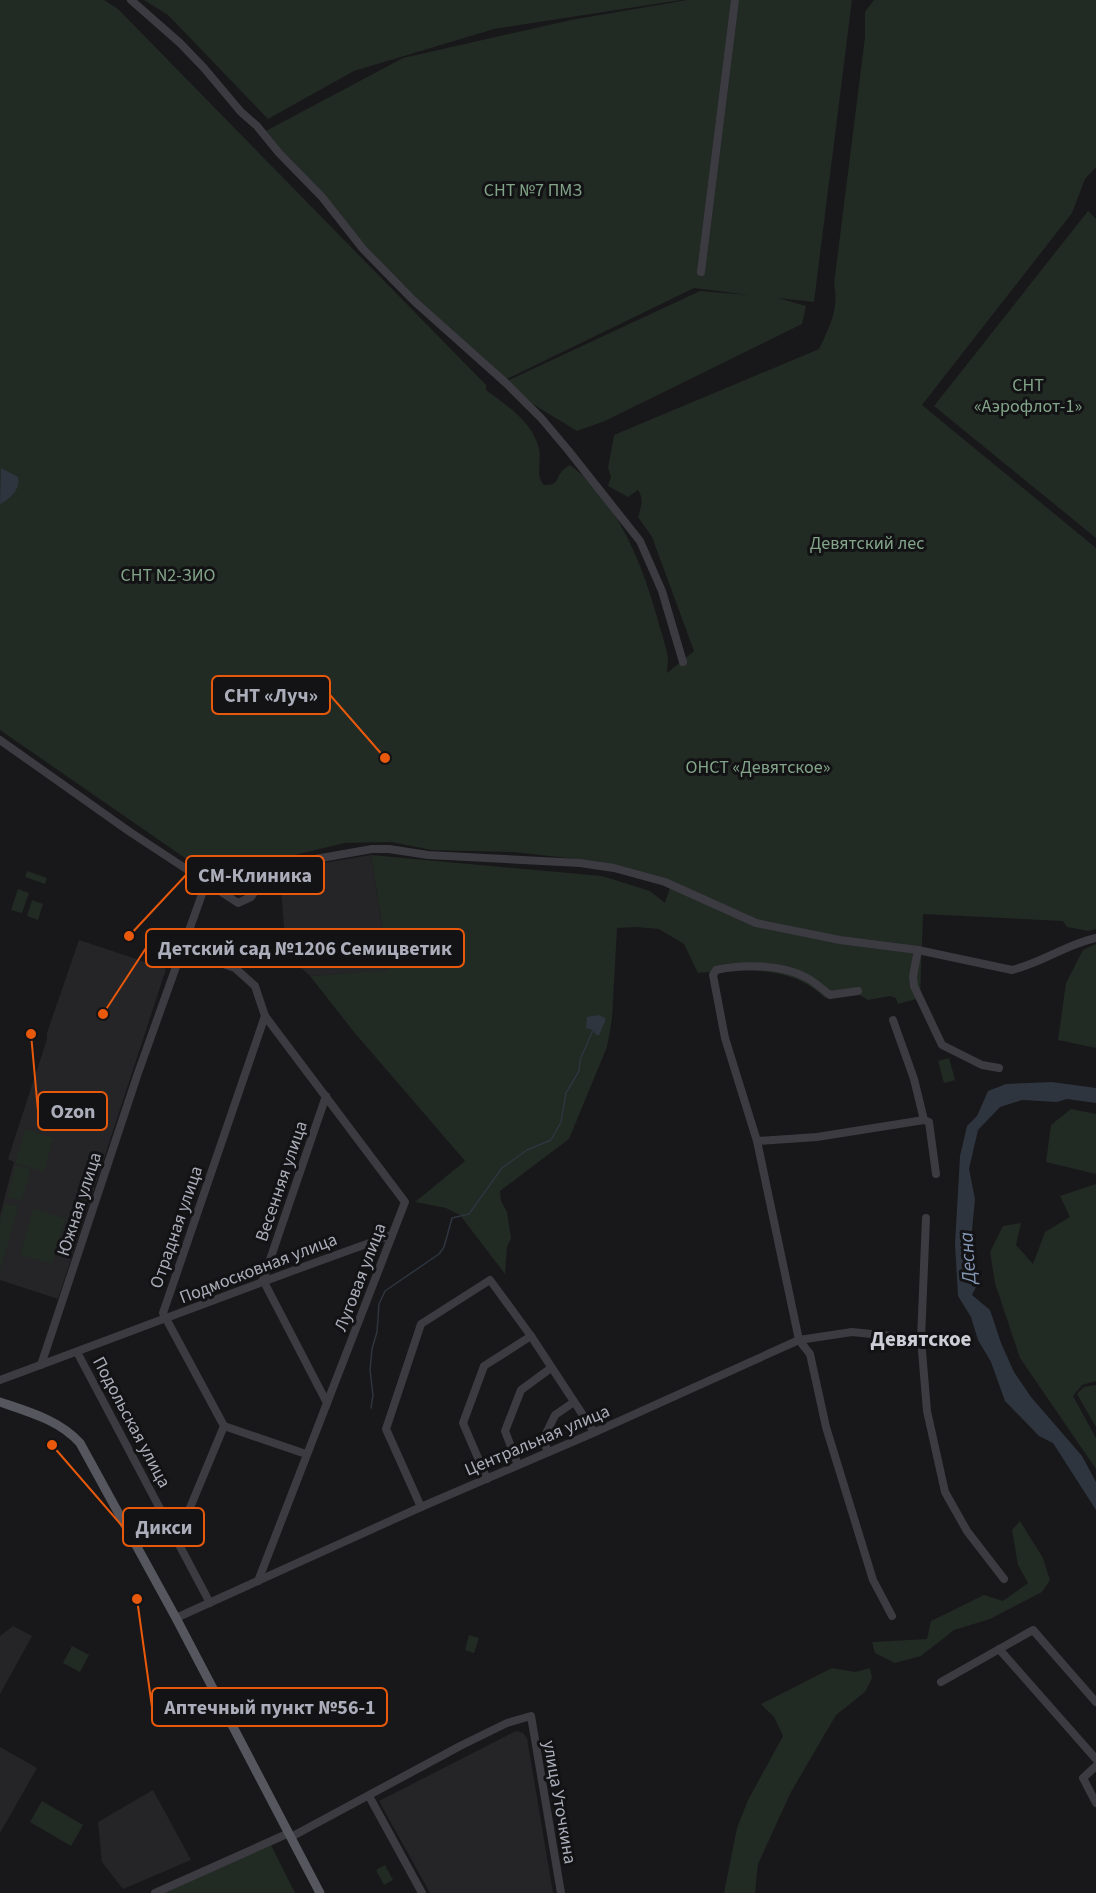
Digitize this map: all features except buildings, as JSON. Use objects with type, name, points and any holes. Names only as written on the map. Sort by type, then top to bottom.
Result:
[{"type":"main road","points":[[0,1402],[57,1424],[70,1432],[80,1443],[176,1618],[320,1893]]},
{"type":"street","points":[[131,0],[196,60],[241,112],[321,197],[363,249],[414,302],[507,384],[541,418],[568,450],[640,541],[662,591],[683,662]]},
{"type":"street","points":[[701,272],[735,0]]},
{"type":"street","points":[[0,740],[130,832],[238,903],[251,897],[266,874],[277,868],[372,849],[389,849],[428,855],[580,863],[614,868],[665,882],[752,922],[840,940],[918,950],[1012,970],[1028,966],[1078,942],[1096,938]]},
{"type":"street","name":"Южная улица","points":[[41,1365],[138,1073],[206,883]]},
{"type":"street","name":"Луговая улица","points":[[182,950],[235,968],[255,986],[265,1016],[405,1202],[258,1581]]},
{"type":"street","points":[[918,950],[913,976],[914,987],[942,1045],[982,1065],[999,1068]]},
{"type":"street","points":[[858,991],[830,995],[799,974],[766,967],[738,966],[716,970],[713,975],[725,1038],[757,1141],[799,1340],[810,1354],[826,1427],[873,1580],[892,1616]]},
{"type":"street","name":"Отрадная улица","points":[[166,1319],[165,1305],[265,1016]]},
{"type":"street","points":[[893,1020],[914,1078],[924,1120]]},
{"type":"street","name":"Весенняя улица","points":[[263,1281],[326,1096]]},
{"type":"street","points":[[757,1141],[817,1137],[924,1120],[929,1122],[936,1174]]},
{"type":"street","points":[[926,1218],[921,1339],[927,1411],[945,1492],[967,1531],[1004,1579]]},
{"type":"street","name":"Подмосковная улица","points":[[0,1380],[263,1281],[393,1235]]},
{"type":"street","points":[[421,1507],[386,1429],[421,1324],[490,1280],[531,1336],[594,1432]]},
{"type":"street","points":[[263,1281],[327,1402]]},
{"type":"street","points":[[166,1319],[224,1426],[306,1454]]},
{"type":"street","name":"Центральная улица","points":[[176,1618],[799,1340],[852,1332],[921,1339]]},
{"type":"street","points":[[487,1479],[464,1423],[484,1366],[531,1336]]},
{"type":"street","name":"Подольская улица","points":[[77,1352],[210,1603]]},
{"type":"street","points":[[518,1465],[505,1431],[521,1390],[551,1368]]},
{"type":"street","points":[[548,1452],[543,1440],[555,1414],[574,1402]]},
{"type":"street","points":[[177,1539],[224,1426]]},
{"type":"street","points":[[941,1682],[1033,1630],[1096,1702]]},
{"type":"street","points":[[999,1649],[1096,1759]]},
{"type":"street","name":"улица Уточкина","points":[[369,1796],[498,1727],[531,1716],[561,1893]]},
{"type":"street","points":[[1096,1766],[1083,1778],[1096,1803]]},
{"type":"street","points":[[155,1893],[290,1835],[369,1796],[422,1893]]},
{"type":"shaded area","points":[[371,855],[389,971],[310,976],[286,954],[281,887],[294,868]]},
{"type":"shaded area","points":[[79,940],[166,969],[58,1299],[0,1280],[0,1215],[14,1162],[8,1159]]},
{"type":"shaded area","points":[[13,1626],[32,1636],[0,1694],[0,1636]]},
{"type":"shaded area","points":[[516,1731],[523,1733],[527,1738],[553,1893],[430,1893],[379,1801]]},
{"type":"shaded area","points":[[0,1747],[37,1768],[0,1833]]},
{"type":"shaded area","points":[[153,1790],[191,1860],[123,1889],[102,1862],[98,1822]]},
{"type":"green space","points":[[0,0],[104,0],[118,9],[486,385],[486,390],[525,422],[536,439],[540,454],[539,473],[544,485],[554,483],[562,471],[570,465],[587,480],[615,516],[637,558],[666,646],[667,673],[694,651],[652,537],[638,517],[641,503],[640,493],[638,490],[628,497],[608,486],[611,477],[608,468],[614,435],[819,349],[830,325],[834,309],[834,284],[865,37],[865,12],[874,0],[1096,0],[1096,167],[1085,179],[1072,213],[922,405],[1096,548],[1096,929],[1088,931],[1067,927],[1063,921],[923,914],[920,998],[898,1004],[896,998],[890,996],[868,1000],[858,994],[825,998],[797,979],[781,974],[749,971],[698,973],[684,944],[659,929],[617,928],[612,1019],[607,1047],[569,1139],[500,1191],[501,1201],[507,1212],[511,1238],[507,1247],[505,1274],[460,1215],[446,1208],[415,1202],[465,1161],[354,1032],[310,976],[389,970],[371,855],[602,876],[650,891],[665,903],[672,881],[595,861],[513,852],[432,850],[391,842],[345,843],[273,860],[265,857],[253,884],[240,896],[0,730]]},
{"type":"green space","points":[[144,0],[681,0],[494,29],[354,71],[268,119],[168,15]]},
{"type":"green space","name":"СНТ №7 ПМЗ","points":[[687,0],[852,0],[814,302],[778,298],[806,306],[802,324],[605,421],[577,431],[531,403],[507,381],[700,291],[750,295],[694,288],[505,380],[379,266],[262,133],[403,58],[571,20]]},
{"type":"green space","name":"СНТ «Аэрофлот-1»","points":[[1088,211],[1096,219],[1096,538],[934,406]]},
{"type":"green space","points":[[27,871],[47,878],[45,884],[25,877]]},
{"type":"green space","points":[[18,889],[29,893],[22,913],[11,910]]},
{"type":"green space","points":[[32,900],[43,904],[38,920],[27,916]]},
{"type":"green space","points":[[1096,944],[1096,1048],[1058,1040],[1066,983],[1083,950]]},
{"type":"green space","points":[[949,1058],[955,1080],[944,1083],[938,1061]]},
{"type":"green space","points":[[1071,1109],[1096,1114],[1096,1174],[1046,1162],[1051,1125]]},
{"type":"green space","points":[[25,1129],[54,1138],[44,1172],[15,1163]]},
{"type":"green space","points":[[16,1165],[31,1170],[22,1201],[7,1197]]},
{"type":"green space","points":[[1096,1184],[1096,1381],[1082,1385],[1073,1396],[1096,1438],[1096,1469],[1020,1358],[995,1283],[990,1252],[1003,1226],[1021,1223],[1016,1245],[1033,1264],[1045,1232],[1070,1217],[1060,1196]]},
{"type":"green space","points":[[5,1203],[19,1206],[0,1271],[0,1221]]},
{"type":"green space","points":[[33,1208],[66,1219],[52,1264],[20,1255]]},
{"type":"green space","points":[[1096,1385],[1096,1427],[1077,1394],[1084,1387]]},
{"type":"green space","points":[[1020,1521],[1043,1558],[1050,1580],[1042,1592],[990,1619],[954,1630],[921,1656],[895,1663],[875,1653],[872,1642],[927,1639],[931,1621],[984,1595],[1003,1601],[1028,1583],[1018,1565],[1012,1530]]},
{"type":"green space","points":[[469,1635],[479,1638],[474,1653],[465,1650]]},
{"type":"green space","points":[[72,1646],[89,1655],[80,1672],[63,1663]]},
{"type":"green space","points":[[832,1668],[855,1672],[870,1668],[872,1678],[865,1692],[836,1715],[791,1792],[758,1864],[755,1893],[724,1893],[737,1828],[748,1800],[783,1736],[774,1717],[761,1704]]},
{"type":"green space","points":[[42,1801],[83,1825],[71,1846],[30,1822]]},
{"type":"green space","points":[[271,1845],[295,1893],[160,1893]]},
{"type":"green space","points":[[385,1865],[393,1880],[384,1885],[376,1870]]},
{"type":"water","points":[[1,468],[18,477],[18,486],[14,493],[0,504]]},
{"type":"water","points":[[599,1015],[605,1018],[605,1022],[599,1035],[596,1035],[593,1030],[586,1028],[587,1017]]},
{"type":"water","name":"Десна","points":[[1052,1082],[1096,1088],[1096,1103],[1067,1099],[1057,1102],[1022,1100],[1000,1107],[978,1130],[969,1169],[975,1199],[971,1241],[977,1285],[972,1295],[990,1310],[1014,1372],[1031,1397],[1082,1456],[1096,1482],[1096,1510],[1053,1443],[1039,1436],[1005,1401],[991,1362],[978,1340],[971,1317],[958,1296],[955,1244],[960,1156],[967,1126],[977,1116],[988,1091],[1006,1084]]},
{"type":"waterway","points":[[371,1408],[372,1349],[377,1332],[379,1304],[385,1291],[439,1254],[444,1247],[452,1218],[469,1214],[502,1168],[527,1150],[551,1140],[561,1122],[566,1093],[579,1071],[580,1060],[593,1030]]},
{"type":"place","name":"СНТ «Луч»","points":[[385,758]]},
{"type":"place","name":"СМ-Клиника","points":[[129,936]]},
{"type":"place","name":"Детский сад №1206 Семицветик","points":[[103,1014]]},
{"type":"place","name":"Ozon","points":[[31,1034]]},
{"type":"place","name":"Дикси","points":[[52,1445]]},
{"type":"place","name":"Аптечный пункт №56-1","points":[[137,1599]]},
{"type":"district","name":"Девятское","points":[[921,1339]]},
{"type":"park label","name":"Девятский лес","points":[[867,543]]},
{"type":"park label","name":"СНТ N2-ЗИО","points":[[168,575]]},
{"type":"park label","name":"ОНСТ «Девятское»","points":[[758,767]]}]
